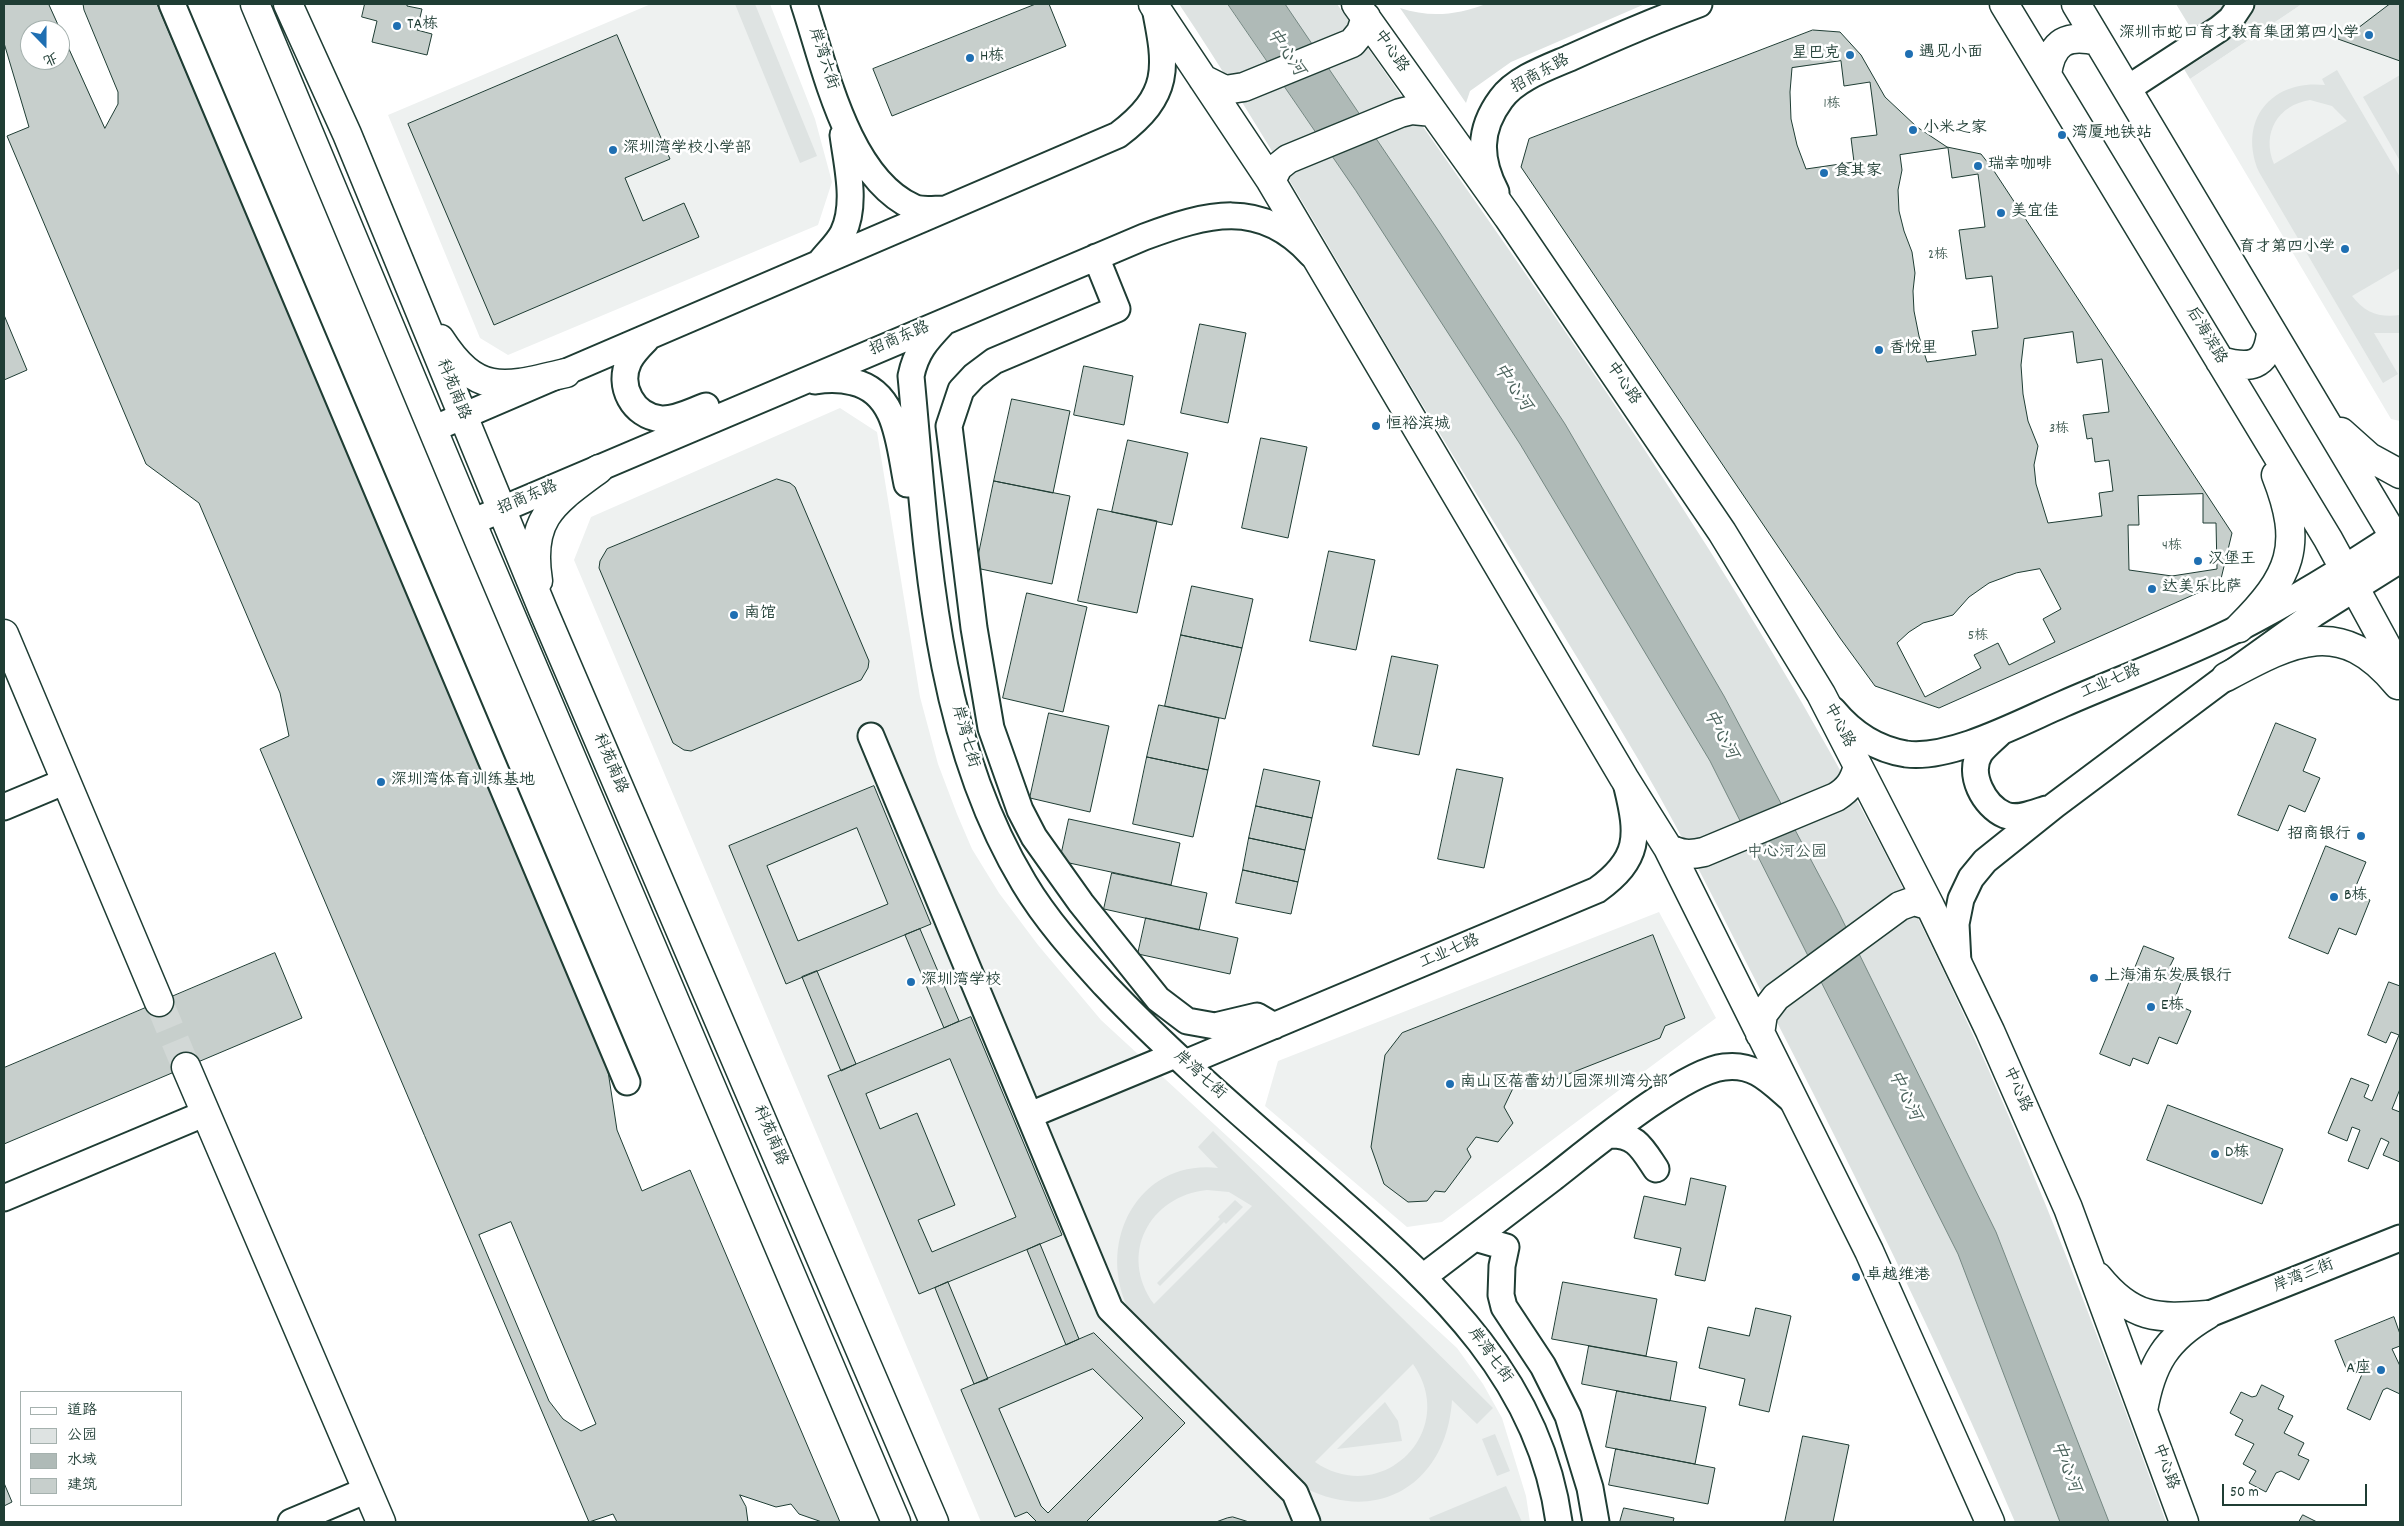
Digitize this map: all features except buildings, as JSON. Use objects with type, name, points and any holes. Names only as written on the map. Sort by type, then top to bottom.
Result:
[{"type":"main road","name":"科苑南路","points":[[255,4],[472,522],[896,1522]]},
{"type":"main road","name":"科苑南路","points":[[288,4],[347,134],[543,610],[934,1522]]},
{"type":"main road","name":"后海滨路","points":[[2004,4],[2350,578],[2400,671]]},
{"type":"main road","points":[[2076,4],[2399,544]]},
{"type":"main road","points":[[1154,5],[1271,181],[1624,778],[1668,848],[1869,1252],[1990,1522]]},
{"type":"main road","points":[[1203,80],[1224,90],[1244,87],[1352,42],[1361,32],[1361,10]]},
{"type":"main road","name":"中心路","points":[[1361,10],[1508,217],[1722,532],[1821,694],[1930,906],[2068,1208],[2184,1522]]},
{"type":"main road","points":[[2046,74],[2053,51],[2066,40],[2085,38],[2098,41]]},
{"type":"main road","points":[[1271,181],[1278,167],[1288,159],[1400,113],[1412,110],[1433,112]]},
{"type":"main road","points":[[418,304],[450,354],[465,370],[480,379],[494,384],[517,384],[566,373]]},
{"type":"main road","points":[[2220,361],[2246,367],[2256,362],[2267,354],[2272,333]]},
{"type":"main road","points":[[2317,407],[2352,444],[2388,469],[2400,474]]},
{"type":"main road","points":[[2239,628],[2262,605],[2278,584],[2286,562],[2290,542],[2290,521],[2284,495],[2257,422]]},
{"type":"main road","points":[[543,610],[536,552],[541,523],[561,497],[599,468]]},
{"type":"main road","points":[[4,636],[159,1002]]},
{"type":"main road","points":[[2226,677],[2292,644],[2320,639],[2346,644],[2370,657],[2400,688]]},
{"type":"main road","points":[[1668,848],[1679,854],[1692,855],[1704,852],[1836,797],[1847,790],[1854,780],[1858,766]]},
{"type":"main road","points":[[1760,1034],[1764,1014],[1776,997],[1900,906],[1914,901],[1930,906]]},
{"type":"main road","points":[[186,1067],[381,1522]]},
{"type":"main road","points":[[2090,1266],[2119,1300],[2136,1310],[2154,1316],[2174,1318],[2207,1315]]},
{"type":"main road","points":[[2143,1411],[2147,1386],[2164,1350],[2190,1325],[2207,1315]]},
{"type":"street","points":[[172,4],[627,1082]]},
{"type":"street","name":"岸湾六街","points":[[804,4],[840,115]]},
{"type":"street","points":[[1633,29],[1675,4]]},
{"type":"street","name":"招商东路","points":[[1508,217],[1492,185],[1484,161],[1482,140],[1489,118],[1502,98],[1535,74],[1633,29],[1699,4]]},
{"type":"street","points":[[2127,89],[2219,29],[2231,19],[2241,4]]},
{"type":"street","points":[[433,429],[649,338],[820,262],[949,209],[1118,135],[1139,119],[1155,98],[1162,78],[1164,52],[1154,5]]},
{"type":"street","points":[[840,115],[864,162],[889,193],[914,208],[949,209]]},
{"type":"street","points":[[820,262],[842,235],[849,218],[850,182],[840,115]]},
{"type":"street","name":"招商东路","points":[[472,522],[1187,221],[1233,214],[1251,217],[1280,229],[1294,238],[1324,268]]},
{"type":"street","points":[[1096,258],[1117,308],[994,361],[974,376],[961,390],[949,426],[974,628],[991,728],[1020,810],[1034,837],[1081,903],[1158,999],[1187,1021],[1215,1026],[1257,1016],[1274,1026]]},
{"type":"street","points":[[929,573],[911,376],[915,357],[927,339],[944,322]]},
{"type":"street","points":[[649,338],[629,360],[624,382],[633,404],[650,416],[671,418],[738,393],[794,386],[820,380],[843,380],[863,384],[876,391],[884,400],[892,417],[898,438],[912,512],[929,573]]},
{"type":"street","name":"工业七路","points":[[1958,966],[1956,924],[1961,899],[1971,878],[1985,862],[2055,805],[2226,677],[2314,614],[2350,578],[2399,544]]},
{"type":"street","name":"岸湾七街","points":[[929,573],[959,726],[978,787],[1010,859],[1025,886],[1068,943],[1122,1003],[1180,1059],[1424,1277],[1490,1354],[1525,1410],[1539,1439],[1549,1469],[1559,1522]]},
{"type":"street","name":"工业七路","points":[[1821,694],[1846,725],[1865,740],[1906,754],[1930,754],[1951,750],[2003,730],[2350,578]]},
{"type":"street","points":[[2003,730],[1980,754],[1975,771],[1979,788],[1990,805],[2006,815],[2026,816],[2055,805]]},
{"type":"street","points":[[871,736],[1110,1309],[1295,1493],[1307,1522]]},
{"type":"street","name":"工业七路","points":[[1030,1115],[1274,1026],[1597,890],[1612,880],[1630,856],[1635,838],[1634,821],[1624,778]]},
{"type":"street","points":[[4,807],[66,781]]},
{"type":"street","points":[[1424,1277],[1608,1135],[1697,1076],[1723,1067],[1749,1067],[1767,1078],[1793,1100]]},
{"type":"street","points":[[4,1198],[206,1113]]},
{"type":"street","points":[[1608,1135],[1631,1137],[1642,1148],[1656,1169]]},
{"type":"street","points":[[1474,1238],[1506,1247],[1502,1266],[1501,1295],[1504,1307],[1542,1366],[1568,1416],[1590,1488],[1596,1522]]},
{"type":"street","name":"岸湾三街","points":[[2207,1315],[2400,1238]]},
{"type":"street","points":[[291,1522],[368,1490]]},
{"type":"shaded area","name":"深圳湾学校小学部","points":[[651,4],[770,4],[815,119],[832,182],[818,225],[508,355],[480,338],[388,115]]},
{"type":"shaded area","name":"育才第四小学","points":[[2302,4],[2400,4],[2400,421],[2391,419],[2190,79]]},
{"type":"shaded area","name":"深圳湾学校","points":[[840,408],[877,432],[920,697],[938,764],[957,814],[972,849],[999,893],[1038,945],[1101,1020],[1457,1348],[1483,1384],[1502,1418],[1526,1496],[1530,1522],[981,1522],[574,560],[591,517]]},
{"type":"shaded area","name":"南山区蓓蕾幼儿园深圳湾分部","points":[[1659,912],[1716,1018],[1442,1222],[1407,1227],[1265,1106],[1278,1061]]},
{"type":"green space","points":[[735,4],[755,4],[817,156],[800,163]]},
{"type":"green space","name":"中心河公园","points":[[1179,4],[1337,4],[1611,398],[1677,499],[1741,600],[1802,703],[1861,808],[1949,982],[1989,1070],[2064,1249],[2166,1522],[2015,1522],[1956,1388],[1894,1256],[1673,821],[1615,720],[1428,414],[1275,156]]},
{"type":"green space","points":[[1486,4],[1645,4],[1511,62],[1470,91],[1466,103],[1400,8],[1422,13],[1443,14],[1465,11]]},
{"type":"green space","points":[[2176,4],[2302,4],[2190,79],[2184,69],[2207,55]]},
{"type":"green space","points":[[2337,70],[2400,177],[2400,268],[2352,296],[2362,307],[2373,313],[2386,316],[2400,315],[2400,333],[2374,333],[2398,374],[2383,383],[2259,172],[2253,153],[2253,136],[2256,120],[2264,107],[2275,96],[2289,89],[2306,85],[2325,85],[2322,79]],"holes":[[[2310,100],[2332,106],[2347,121],[2274,164],[2271,153],[2271,131],[2281,114],[2299,103]]]},
{"type":"green space","points":[[2400,75],[2400,161],[2363,97]]},
{"type":"green space","points":[[1213,1131],[1493,1408],[1477,1424],[1452,1400],[1447,1429],[1438,1453],[1423,1473],[1405,1489],[1384,1498],[1359,1502],[1333,1498],[1305,1488],[1130,1312],[1120,1286],[1117,1260],[1121,1234],[1130,1211],[1146,1192],[1165,1177],[1190,1169],[1218,1168],[1198,1147]],"holes":[[[1207,1190],[1229,1192],[1252,1206],[1154,1304],[1144,1285],[1139,1266],[1140,1248],[1145,1231],[1155,1216],[1169,1203],[1187,1195]],[[1413,1364],[1425,1389],[1427,1414],[1420,1437],[1407,1455],[1388,1469],[1365,1476],[1340,1474],[1315,1462]]]},
{"type":"green space","points":[[1235,1200],[1243,1207],[1226,1224],[1224,1222],[1160,1286],[1157,1283],[1220,1219],[1218,1217]]},
{"type":"green space","points":[[1385,1402],[1398,1421],[1402,1441],[1337,1449]]},
{"type":"green space","points":[[1495,1434],[1510,1471],[1497,1476],[1482,1439]]},
{"type":"green space","points":[[1506,1486],[1522,1522],[1431,1522],[1429,1518]]},
{"type":"water","name":"中心河","points":[[1228,4],[1285,4],[1440,233],[1565,424],[1724,696],[1837,909],[1996,1232],[2109,1522],[2060,1522],[1958,1254],[1710,761],[1520,444],[1356,191]]},
{"type":"tunnel","points":[[159,1002],[186,1067]]},
{"type":"place","name":"TA栋","points":[[397,26]]},
{"type":"place","name":"深圳市蛇口育才教育集团第四小学","points":[[2369,35]]},
{"type":"place","name":"遇见小面","points":[[1909,54]]},
{"type":"place","name":"星巴克","points":[[1850,55]]},
{"type":"place","name":"H栋","points":[[970,58]]},
{"type":"place","name":"小米之家","points":[[1913,130]]},
{"type":"place","name":"湾厦地铁站","points":[[2062,135]]},
{"type":"place","name":"深圳湾学校小学部","points":[[613,150]]},
{"type":"place","name":"瑞幸咖啡","points":[[1978,166]]},
{"type":"place","name":"食其家","points":[[1824,173]]},
{"type":"place","name":"美宜佳","points":[[2001,213]]},
{"type":"place","name":"育才第四小学","points":[[2345,249]]},
{"type":"place","name":"香悦里","points":[[1879,350]]},
{"type":"place","name":"恒裕滨城","points":[[1376,426]]},
{"type":"place","name":"汉堡王","points":[[2198,561]]},
{"type":"place","name":"达美乐比萨","points":[[2152,589]]},
{"type":"place","name":"南馆","points":[[734,615]]},
{"type":"place","name":"深圳湾体育训练基地","points":[[381,782]]},
{"type":"place","name":"招商银行","points":[[2361,836]]},
{"type":"place","name":"B栋","points":[[2334,897]]},
{"type":"place","name":"上海浦东发展银行","points":[[2094,978]]},
{"type":"place","name":"深圳湾学校","points":[[911,982]]},
{"type":"place","name":"E栋","points":[[2151,1007]]},
{"type":"place","name":"南山区蓓蕾幼儿园深圳湾分部","points":[[1450,1084]]},
{"type":"place","name":"D栋","points":[[2215,1154]]},
{"type":"place","name":"卓越维港","points":[[1856,1277]]},
{"type":"place","name":"A座","points":[[2381,1370]]}]
